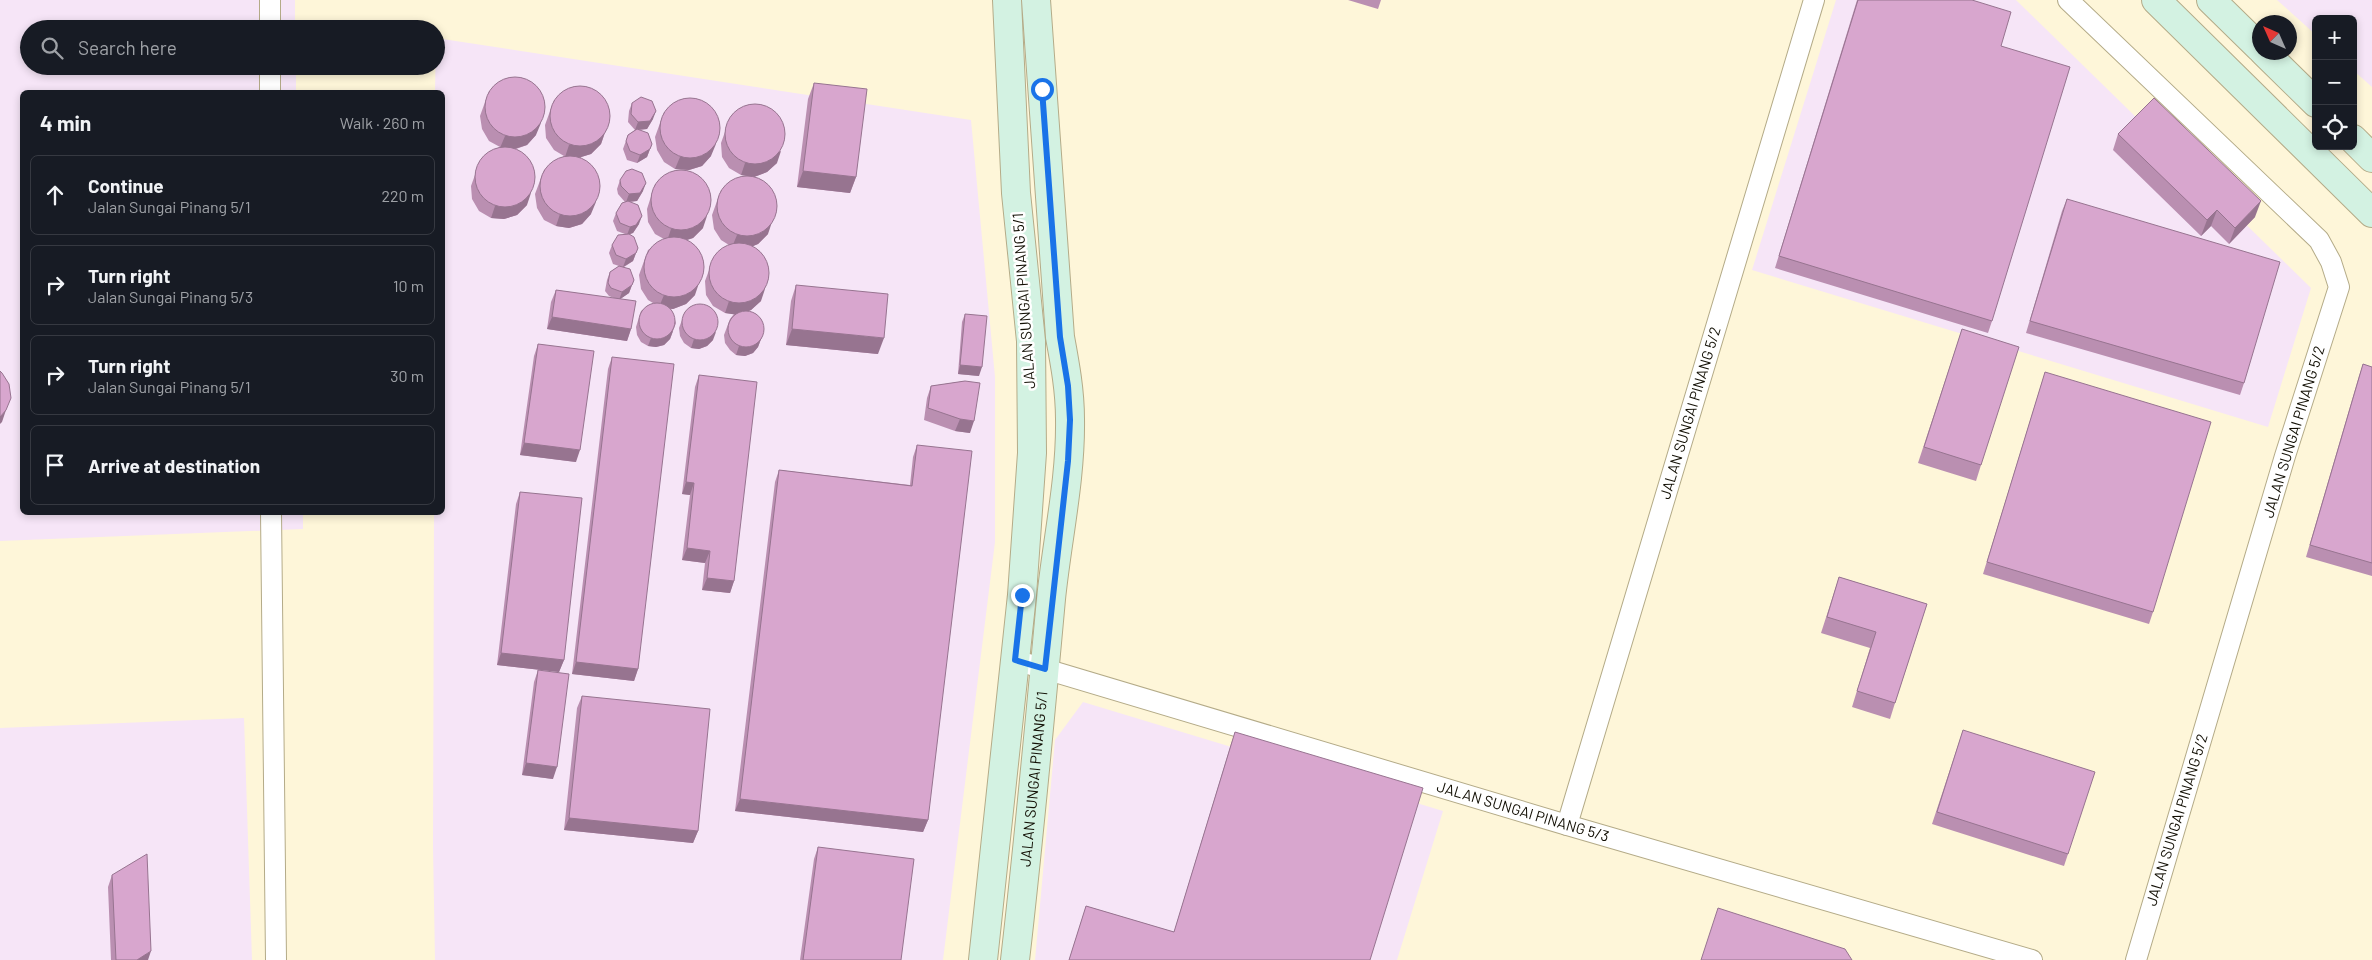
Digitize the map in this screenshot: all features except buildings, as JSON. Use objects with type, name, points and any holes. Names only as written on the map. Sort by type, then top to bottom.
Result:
[{"type":"street","points":[[270,0],[270,20]]},
{"type":"street","name":"JALAN SUNGAI PINANG 5/1","points":[[982,960],[1015,660],[1031,483],[1031,342],[1016,193],[1007,0]]},
{"type":"street","name":"JALAN SUNGAI PINANG 5/1","points":[[1015,960],[1068,461],[1070,420],[1068,386],[1060,337],[1036,0]]},
{"type":"street","name":"JALAN SUNGAI PINANG 5/2","points":[[1567,825],[1814,0]]},
{"type":"street","name":"JALAN SUNGAI PINANG 5/2","points":[[2068,0],[2319,240],[2331,262],[2339,288],[2280,475],[2136,960]]},
{"type":"street","points":[[2156,0],[2372,213]]},
{"type":"street","points":[[2211,0],[2252,40]]},
{"type":"street","points":[[2272,60],[2312,99]]},
{"type":"street","points":[[270,75],[270,90]]},
{"type":"street","points":[[2357,143],[2372,158]]},
{"type":"street","points":[[271,515],[276,960]]},
{"type":"street","name":"JALAN SUNGAI PINANG 5/3","points":[[1015,660],[1567,825],[2032,960]]},
{"type":"shaded area","points":[[0,0],[295,0],[295,20],[20,20],[20,75],[296,75],[296,90],[20,90],[20,515],[303,515],[303,529],[0,541]]},
{"type":"shaded area","points":[[1836,0],[2016,0],[2311,288],[2268,427],[1752,270]]},
{"type":"shaded area","points":[[2277,0],[2372,0],[2372,87],[2357,74],[2357,15],[2312,15],[2312,31],[2297,18],[2297,15],[2294,15]]},
{"type":"shaded area","points":[[445,39],[971,120],[995,377],[995,542],[943,960],[435,960],[433,847],[434,515],[445,515],[445,90],[435,90],[435,75],[445,75]]},
{"type":"shaded area","points":[[1083,702],[1443,811],[1397,960],[1035,960],[1055,740]]},
{"type":"shaded area","points":[[244,718],[252,960],[0,960],[0,728]]},
{"type":"route","points":[[1022,595],[1015,660],[1045,669],[1053,579],[1068,461],[1070,420],[1068,386],[1060,337],[1042,89]]}]
